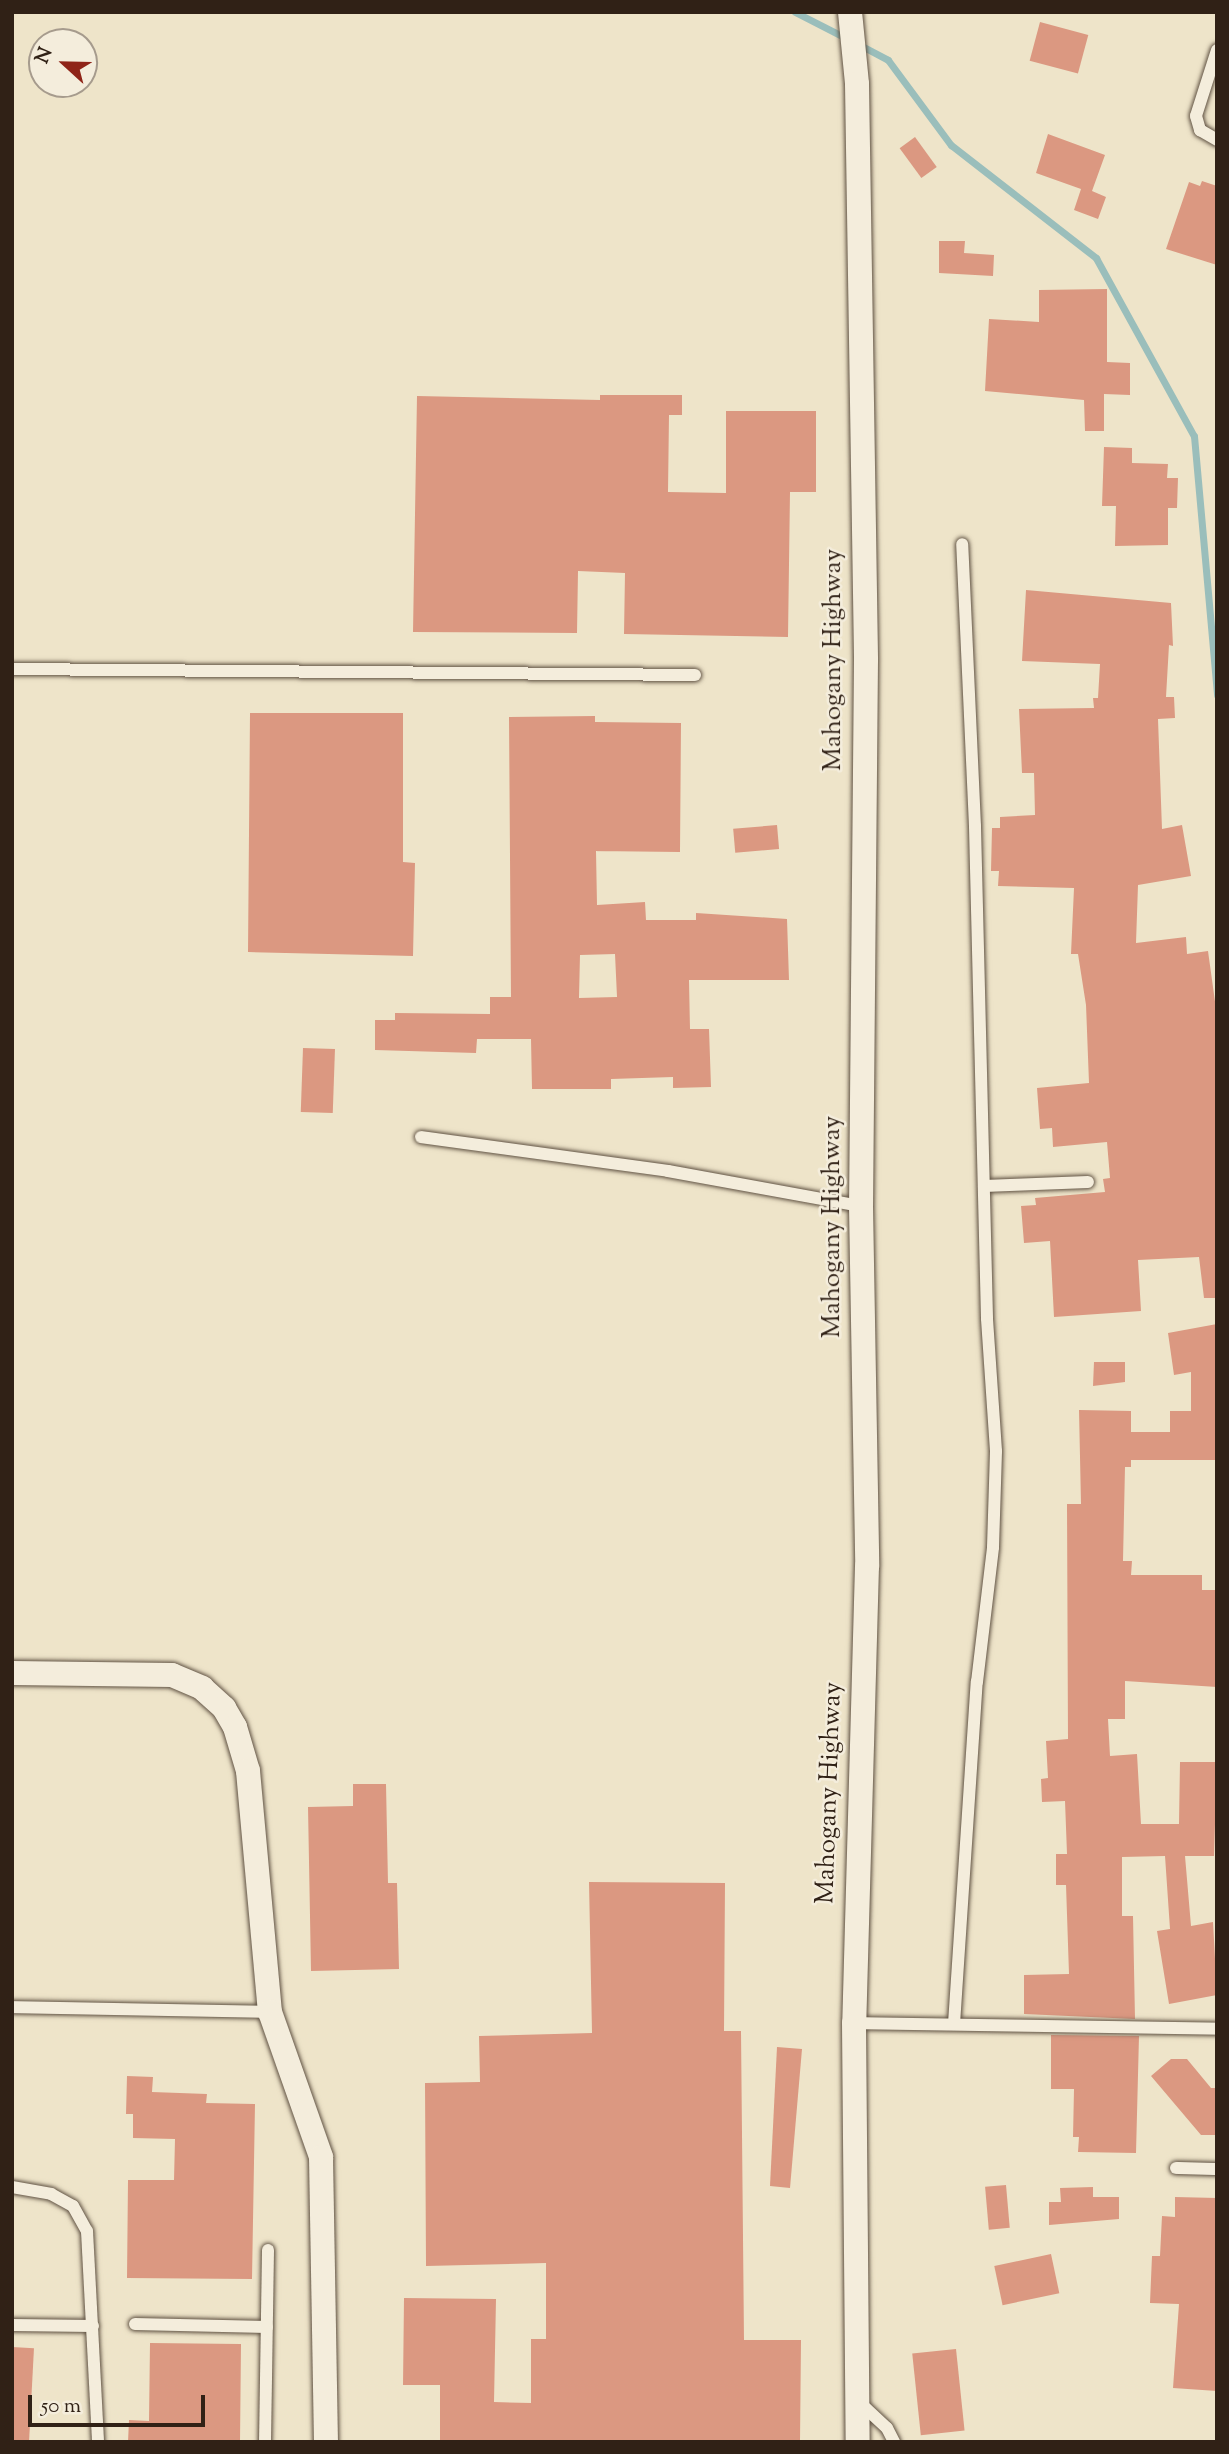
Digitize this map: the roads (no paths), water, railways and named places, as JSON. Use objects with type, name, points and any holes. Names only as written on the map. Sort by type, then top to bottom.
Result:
[{"type":"street","name":"Mahogany Highway","points":[[850,12],[856,84],[866,660],[861,1206],[867,1566],[854,2023],[858,2442]]},
{"type":"street","points":[[12,1673],[172,1675],[202,1688],[224,1708],[248,1771],[270,2012],[321,2157],[326,2442]]},
{"type":"lane","points":[[1217,50],[1196,116],[1200,130],[1217,140]]},
{"type":"lane","points":[[954,2024],[977,1682],[993,1547],[996,1451],[984,1186],[975,826],[962,544]]},
{"type":"lane","points":[[12,669],[695,675]]},
{"type":"lane","points":[[421,1137],[668,1171],[861,1206]]},
{"type":"lane","points":[[984,1186],[1088,1182]]},
{"type":"lane","points":[[12,2007],[270,2012]]},
{"type":"lane","points":[[854,2023],[1217,2028]]},
{"type":"lane","points":[[1176,2168],[1217,2169]]},
{"type":"lane","points":[[12,2187],[51,2194],[73,2206],[88,2231],[98,2442]]},
{"type":"lane","points":[[265,2442],[268,2250]]},
{"type":"lane","points":[[135,2324],[267,2327]]},
{"type":"lane","points":[[12,2325],[93,2326]]},
{"type":"lane","points":[[856,2400],[887,2428],[894,2442]]},
{"type":"waterway","points":[[795,12],[848,39]]},
{"type":"waterway","points":[[858,44],[888,60],[951,145],[1096,258],[1194,436],[1217,695]]}]
